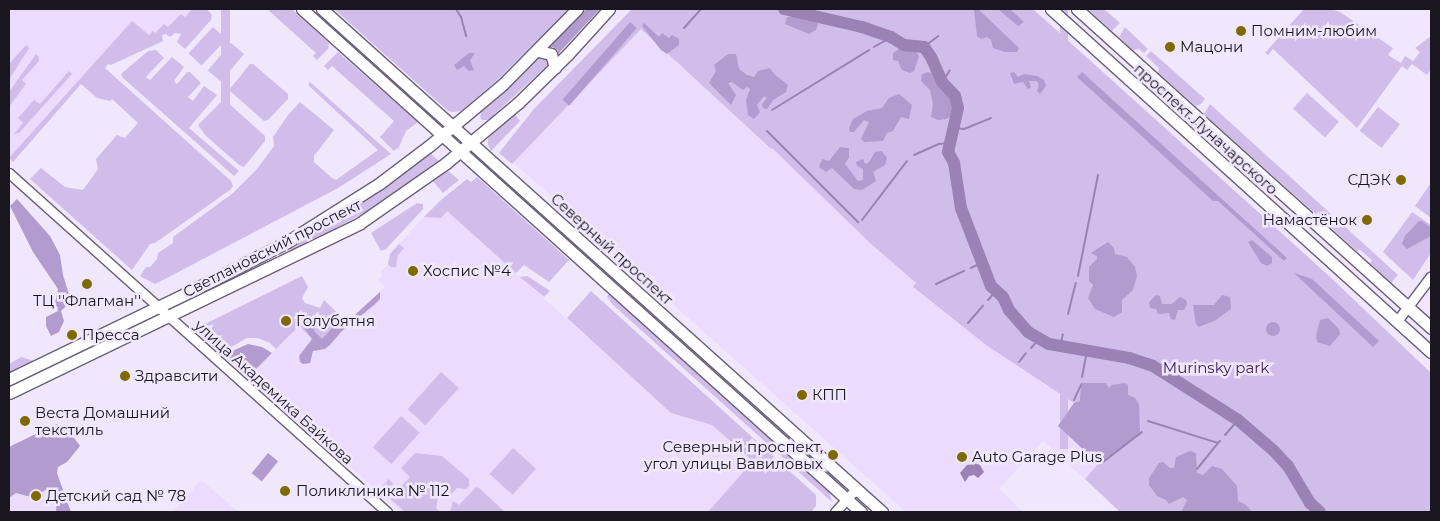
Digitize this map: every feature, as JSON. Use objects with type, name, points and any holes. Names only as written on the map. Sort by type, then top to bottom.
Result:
[{"type":"main road","name":"Северный проспект","points":[[302,9],[861,512]]},
{"type":"main road","name":"Северный проспект","points":[[322,9],[882,512]]},
{"type":"main road","name":"Светлановский проспект","points":[[9,379],[157,308],[287,242],[380,183],[454,127],[502,85],[577,9]]},
{"type":"main road","name":"Светлановский проспект","points":[[9,393],[360,223],[461,151],[518,103],[555,67],[609,9]]},
{"type":"main road","name":"проспект Луначарского","points":[[1051,9],[1431,352]]},
{"type":"main road","name":"проспект Луначарского","points":[[1077,9],[1431,328]]},
{"type":"main road","points":[[538,50],[551,54],[555,67]]},
{"type":"street","name":"улица Академика Байкова","points":[[9,173],[157,308],[169,316],[387,512]]},
{"type":"street","points":[[1397,321],[1409,308],[1431,276]]},
{"type":"street","points":[[835,512],[856,489]]},
{"type":"shaded area","points":[[9,9],[207,9],[99,63],[13,162],[9,158]]},
{"type":"shaded area","points":[[586,9],[600,9],[558,54],[558,50],[550,46]]},
{"type":"shaded area","points":[[978,9],[1019,48],[1017,52],[1005,52],[993,48],[991,40],[987,37],[981,39],[977,36],[974,10]]},
{"type":"shaded area","points":[[998,9],[1010,9],[1024,22],[1018,26]]},
{"type":"shaded area","points":[[799,16],[815,20],[818,24],[816,30],[809,34],[785,24],[787,17]]},
{"type":"shaded area","points":[[630,22],[637,28],[569,106],[562,100]]},
{"type":"shaded area","points":[[644,23],[659,37],[662,33],[669,38],[672,35],[679,39],[679,45],[667,54],[661,50],[642,26]]},
{"type":"shaded area","points":[[640,28],[770,149],[772,148],[870,243],[916,283],[913,288],[986,345],[1074,403],[1058,426],[1099,464],[1085,479],[1043,441],[999,489],[1023,512],[906,512],[513,162]]},
{"type":"shaded area","points":[[899,49],[916,52],[919,56],[914,71],[910,73],[902,70],[898,61],[893,60],[893,53]]},
{"type":"shaded area","points":[[469,53],[475,53],[470,60],[474,70],[469,71],[464,66],[457,70],[454,65]]},
{"type":"shaded area","points":[[728,54],[736,54],[739,69],[747,75],[754,77],[758,71],[770,68],[774,74],[788,85],[786,92],[773,100],[767,109],[763,108],[762,104],[767,98],[764,96],[757,105],[760,112],[754,119],[748,115],[746,100],[750,89],[747,87],[743,90],[732,82],[728,83],[736,95],[731,105],[709,83],[716,71],[714,65]]},
{"type":"shaded area","points":[[928,72],[934,74],[951,96],[954,104],[953,115],[946,119],[938,120],[931,117],[933,104],[930,90],[921,81],[922,74]]},
{"type":"shaded area","points":[[1014,72],[1018,77],[1024,74],[1037,76],[1044,80],[1046,86],[1040,94],[1037,91],[1039,85],[1037,81],[1029,81],[1031,87],[1028,89],[1023,82],[1014,84],[1010,73]]},
{"type":"shaded area","points":[[1082,72],[1287,258],[1284,261],[1218,201],[1213,201],[1077,77]]},
{"type":"shaded area","points":[[899,94],[912,105],[909,119],[901,117],[893,131],[887,133],[883,141],[864,142],[861,139],[869,122],[864,120],[854,132],[850,132],[849,128],[853,119],[867,111],[882,108],[889,98]]},
{"type":"shaded area","points":[[840,147],[849,148],[849,158],[845,164],[858,181],[863,180],[863,169],[857,166],[856,162],[863,159],[865,164],[869,162],[875,152],[882,151],[887,158],[885,165],[873,172],[876,181],[862,190],[854,189],[832,168],[826,172],[819,167],[822,159],[829,161]]},
{"type":"shaded area","points":[[17,199],[50,236],[60,255],[63,275],[71,301],[61,311],[64,321],[59,332],[51,336],[46,326],[46,317],[58,311],[55,304],[58,289],[33,252],[10,206]]},
{"type":"shaded area","points":[[431,209],[447,211],[671,413],[712,425],[798,500],[799,512],[401,512],[249,376],[299,326],[320,348],[385,287],[378,280],[382,275],[381,271],[390,262],[390,254]]},
{"type":"shaded area","points":[[1419,221],[1422,221],[1431,228],[1431,236],[1407,249],[1402,244],[1405,236]]},
{"type":"shaded area","points":[[1252,240],[1272,257],[1272,263],[1267,266],[1261,263],[1248,242]]},
{"type":"shaded area","points":[[1108,242],[1114,248],[1115,254],[1127,257],[1135,267],[1137,276],[1133,290],[1122,300],[1122,312],[1114,317],[1095,309],[1088,298],[1093,285],[1089,281],[1089,267],[1097,259],[1097,256],[1091,253]]},
{"type":"shaded area","points":[[1294,273],[1312,279],[1379,341],[1373,347]]},
{"type":"shaded area","points":[[380,292],[380,299],[341,332],[330,345],[325,349],[313,351],[310,363],[303,364],[300,362],[299,356],[312,339],[301,323],[306,315],[313,317],[314,331],[322,339],[341,319],[347,322]]},
{"type":"shaded area","points":[[1156,295],[1160,296],[1162,304],[1172,304],[1180,297],[1186,300],[1187,304],[1184,310],[1178,310],[1175,320],[1171,319],[1169,313],[1158,314],[1156,309],[1150,308],[1149,302]]},
{"type":"shaded area","points":[[1222,295],[1230,297],[1231,309],[1216,320],[1199,327],[1196,324],[1193,305],[1214,305]]},
{"type":"shaded area","points":[[1328,318],[1339,329],[1340,334],[1330,346],[1317,342],[1316,336],[1320,320]]},
{"type":"shaded area","points":[[1270,322],[1276,322],[1280,329],[1276,336],[1270,336],[1266,332],[1266,326]]},
{"type":"shaded area","points":[[248,344],[262,347],[272,353],[249,376],[229,358],[230,352]]},
{"type":"shaded area","points":[[1081,383],[1106,383],[1109,388],[1112,385],[1125,383],[1128,385],[1128,395],[1135,398],[1139,404],[1140,433],[1099,464],[1058,426],[1074,403],[1080,401]]},
{"type":"shaded area","points":[[56,424],[67,428],[80,446],[67,462],[58,467],[57,473],[71,512],[56,512],[57,499],[51,491],[46,490],[31,497],[16,493],[9,498],[9,447]]},
{"type":"shaded area","points":[[1190,451],[1196,453],[1197,473],[1203,475],[1212,466],[1222,469],[1237,486],[1238,501],[1246,505],[1252,512],[1181,512],[1187,500],[1183,497],[1169,504],[1166,500],[1157,496],[1149,485],[1149,478],[1159,463],[1163,462],[1170,468],[1174,468],[1176,457]]},
{"type":"shaded area","points":[[268,453],[278,461],[262,481],[252,473]]},
{"type":"shaded area","name":"Детский сад № 78","points":[[45,462],[71,512],[9,512],[9,480]]},
{"type":"shaded area","points":[[974,463],[980,465],[984,472],[978,478],[974,475],[969,476],[965,482],[960,473],[967,465]]},
{"type":"shaded area","points":[[201,480],[239,512],[173,512]]},
{"type":"green space","points":[[192,9],[207,9],[212,15],[211,20],[185,49],[177,42],[181,34],[175,33],[170,37],[166,34],[162,35],[163,41],[111,65],[108,64],[105,68],[231,181],[233,186],[155,243],[150,244],[132,270],[30,179],[41,168],[65,187],[83,190],[98,169],[96,159],[117,135],[125,138],[138,123],[112,99],[110,101],[97,98],[81,84],[13,162],[9,158],[132,21],[149,35],[153,31],[155,33],[164,24],[168,27],[181,14],[185,17]]},
{"type":"green space","points":[[221,9],[230,9],[230,116],[221,116]]},
{"type":"green space","points":[[267,9],[292,9],[329,43],[328,49],[317,60],[313,56],[316,53]]},
{"type":"green space","points":[[334,9],[569,9],[496,81],[461,111],[453,112],[448,111]]},
{"type":"green space","name":"Murinsky park","points":[[632,9],[1033,9],[1328,275],[1431,373],[1431,512],[1120,512],[1085,479],[1099,463],[1058,426],[1074,403],[986,345],[913,287],[916,283],[870,243],[772,148],[641,29],[512,164],[499,153],[533,110]]},
{"type":"green space","points":[[1060,9],[1068,9],[1068,449],[1060,449]]},
{"type":"green space","points":[[1088,9],[1104,9],[1120,23],[1112,31]]},
{"type":"green space","points":[[1304,9],[1331,9],[1340,12],[1393,48],[1388,55],[1401,63],[1405,56],[1413,61],[1420,52],[1415,48],[1431,36],[1431,69],[1427,75],[1412,64],[1407,70],[1402,66],[1357,128],[1273,49],[1268,55],[1265,53]]},
{"type":"green space","points":[[213,27],[226,39],[202,66],[188,53]]},
{"type":"green space","points":[[1125,27],[1148,49],[1144,53],[1139,49],[1133,50],[1119,37]]},
{"type":"green space","points":[[231,43],[244,54],[221,82],[208,71]]},
{"type":"green space","points":[[26,45],[29,48],[9,80],[9,64]]},
{"type":"green space","points":[[156,50],[164,58],[146,77],[150,80],[172,57],[184,67],[174,81],[177,84],[187,72],[190,72],[201,83],[188,97],[193,101],[204,86],[217,95],[189,128],[239,171],[234,176],[122,77],[121,74],[148,51]]},
{"type":"green space","points":[[1151,51],[1205,99],[1201,104],[1196,106],[1158,73],[1159,68],[1146,56]]},
{"type":"green space","points":[[338,52],[418,122],[406,131],[399,147],[394,151],[380,137],[394,121],[332,66],[328,70],[324,66]]},
{"type":"green space","points":[[36,54],[39,57],[39,61],[22,80],[26,84],[9,107],[9,92]]},
{"type":"green space","points":[[541,55],[545,55],[549,64],[488,120],[482,120],[480,117],[482,110]]},
{"type":"green space","points":[[250,64],[253,64],[288,94],[288,99],[268,120],[264,121],[229,90]]},
{"type":"green space","points":[[69,71],[72,74],[19,133],[14,134],[23,123],[18,118],[34,100],[40,104]]},
{"type":"green space","points":[[310,82],[391,154],[338,188],[155,284],[140,276],[146,267],[150,267],[157,259],[158,253],[173,243],[173,237],[233,193],[257,169],[274,146],[273,137],[288,115],[300,102],[334,130],[314,156],[314,162],[332,178],[336,180],[378,150],[308,85]]},
{"type":"green space","points":[[1307,93],[1339,122],[1325,137],[1293,109]]},
{"type":"green space","points":[[224,99],[265,136],[265,141],[244,167],[239,165],[205,135],[198,125]]},
{"type":"green space","points":[[1210,104],[1398,275],[1391,283],[1370,263],[1372,260],[1359,249],[1357,251],[1204,114]]},
{"type":"green space","points":[[1378,107],[1400,124],[1382,148],[1360,131]]},
{"type":"green space","points":[[514,113],[520,121],[491,151],[488,138]]},
{"type":"green space","points":[[430,153],[439,161],[393,194],[369,210],[292,252],[289,248],[383,187]]},
{"type":"green space","points":[[488,164],[594,260],[592,262],[486,167]]},
{"type":"green space","points":[[447,170],[459,180],[443,193],[433,181]]},
{"type":"green space","points":[[477,177],[569,260],[549,282],[524,265],[516,273],[447,211],[441,218],[424,217],[467,179],[471,182]]},
{"type":"green space","points":[[1431,183],[1431,218],[1415,206]]},
{"type":"green space","points":[[417,203],[423,204],[423,209],[386,249],[381,251],[371,233]]},
{"type":"green space","points":[[1412,212],[1431,225],[1431,253],[1413,280],[1383,252]]},
{"type":"green space","points":[[399,244],[404,248],[398,255],[396,267],[391,267],[388,264],[390,254]]},
{"type":"green space","points":[[600,265],[846,488],[843,488],[598,267]]},
{"type":"green space","points":[[302,276],[308,287],[302,298],[305,303],[320,308],[324,300],[347,322],[321,348],[299,326],[276,349],[270,343],[258,338],[247,338],[223,352],[197,328]]},
{"type":"green space","points":[[527,276],[550,291],[544,297],[520,277]]},
{"type":"green space","points":[[591,291],[816,495],[816,506],[811,512],[708,512],[753,461],[712,425],[671,413],[567,318]]},
{"type":"green space","points":[[609,294],[829,492],[832,502],[612,304],[607,296]]},
{"type":"green space","points":[[21,357],[34,361],[9,374],[9,364]]},
{"type":"green space","points":[[441,372],[459,388],[425,425],[408,409]]},
{"type":"green space","points":[[401,416],[420,433],[391,464],[373,447]]},
{"type":"green space","points":[[513,448],[536,469],[513,495],[490,474]]},
{"type":"green space","points":[[415,453],[442,456],[469,479],[469,486],[466,489],[457,488],[448,497],[438,498],[436,508],[440,512],[405,512],[379,489],[389,479],[393,484],[391,488],[397,491],[410,477],[401,468]]},
{"type":"green space","points":[[476,487],[505,512],[450,512],[453,501],[459,505]]},
{"type":"waterway","points":[[456,9],[461,17],[466,36]]},
{"type":"waterway","points":[[684,28],[701,9]]},
{"type":"waterway","points":[[784,9],[862,27],[891,37],[904,45],[924,47],[931,57],[942,82],[955,96],[958,108],[948,152],[954,163],[961,208],[991,286],[1003,297],[1009,310],[1028,332],[1049,344],[1129,358],[1153,366],[1238,420],[1273,450],[1288,466],[1310,503],[1320,512]]},
{"type":"waterway","points":[[924,47],[938,36]]},
{"type":"waterway","points":[[874,47],[891,37]]},
{"type":"waterway","points":[[772,110],[869,50]]},
{"type":"waterway","points":[[942,82],[950,70]]},
{"type":"waterway","points":[[955,128],[964,129],[991,118]]},
{"type":"waterway","points":[[767,131],[858,222]]},
{"type":"waterway","points":[[914,155],[939,144],[951,143]]},
{"type":"waterway","points":[[862,220],[907,161]]},
{"type":"waterway","points":[[1078,276],[1098,175]]},
{"type":"waterway","points":[[971,268],[983,262]]},
{"type":"waterway","points":[[936,284],[964,271]]},
{"type":"waterway","points":[[1068,314],[1076,283]]},
{"type":"waterway","points":[[988,300],[996,291]]},
{"type":"waterway","points":[[968,323],[983,306]]},
{"type":"waterway","points":[[1060,346],[1063,334]]},
{"type":"waterway","points":[[1031,348],[1039,339]]},
{"type":"waterway","points":[[1082,377],[1087,351]]},
{"type":"waterway","points":[[1019,362],[1026,353]]},
{"type":"waterway","points":[[1074,400],[1081,385]]},
{"type":"waterway","points":[[1225,435],[1238,420]]},
{"type":"waterway","points":[[1148,421],[1218,443],[1220,441]]},
{"type":"waterway","points":[[1103,462],[1142,432]]},
{"type":"waterway","points":[[1197,469],[1217,444]]},
{"type":"place","name":"Помним-любим","points":[[1241,31]]},
{"type":"place","name":"Мацони","points":[[1170,47]]},
{"type":"place","name":"СДЭК","points":[[1401,180]]},
{"type":"place","name":"Намастёнок","points":[[1367,220]]},
{"type":"place","name":"Хоспис №4","points":[[413,271]]},
{"type":"place","name":"ТЦ ''Флагман''","points":[[87,284]]},
{"type":"place","name":"Голубятня","points":[[286,321]]},
{"type":"place","name":"Пресса","points":[[72,335]]},
{"type":"place","name":"Здравсити","points":[[125,376]]},
{"type":"place","name":"КПП","points":[[802,395]]},
{"type":"place","name":"Веста Домашний текстиль","points":[[25,421]]},
{"type":"place","name":"Северный проспект, угол улицы Вавиловых","points":[[833,455]]},
{"type":"place","name":"Auto Garage Plus","points":[[962,457]]},
{"type":"place","name":"Поликлиника № 112","points":[[285,491]]},
{"type":"place","name":"Детский сад № 78","points":[[36,496]]}]
